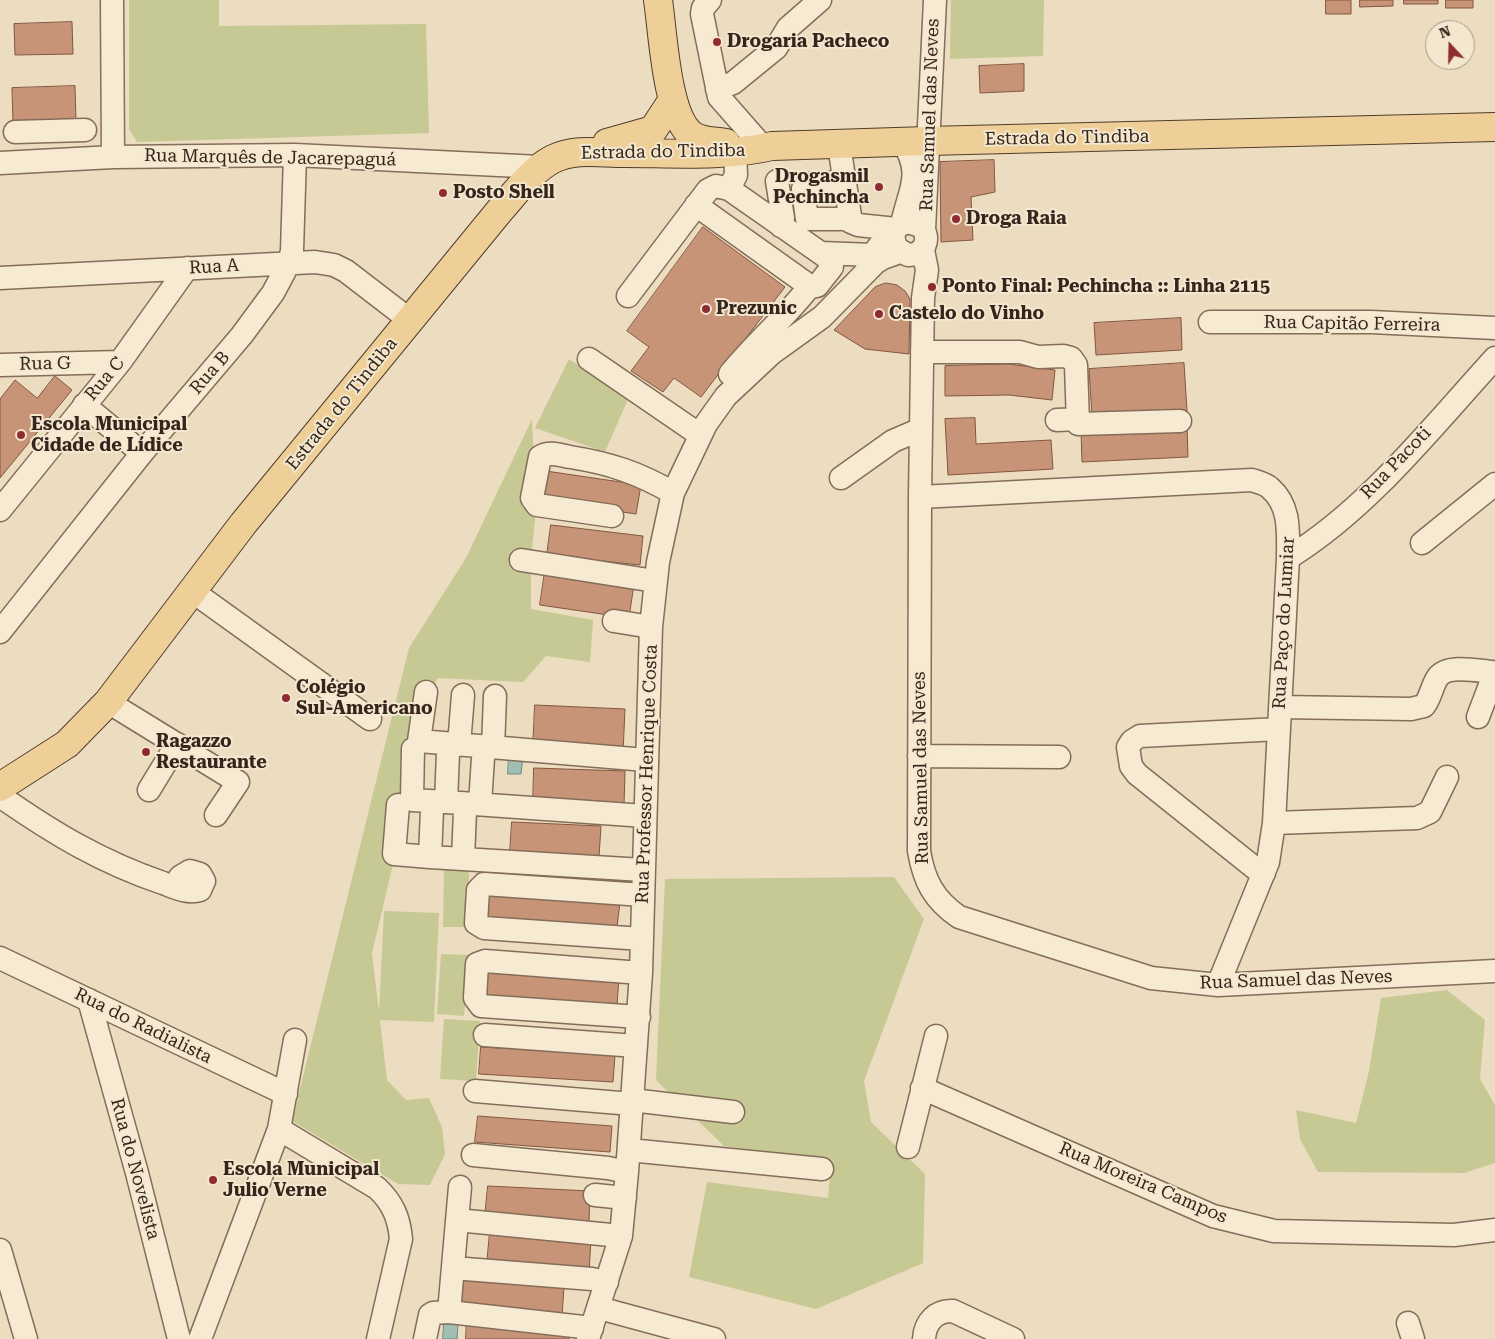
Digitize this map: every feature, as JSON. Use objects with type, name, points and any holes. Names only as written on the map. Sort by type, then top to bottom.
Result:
[{"type":"main road","points":[[658,0],[672,101],[684,128],[693,136],[704,141],[755,149]]},
{"type":"main road","points":[[585,150],[653,130],[672,101]]},
{"type":"main road","name":"Estrada do Tindiba","points":[[0,787],[67,744],[108,702],[243,524],[501,209],[540,168],[564,155],[585,150],[603,153],[755,149],[914,141],[1495,127]]},
{"type":"street","points":[[112,0],[113,157]]},
{"type":"street","points":[[710,0],[703,8],[702,14],[716,82],[722,100],[755,149]]},
{"type":"street","points":[[704,55],[709,76],[716,82],[733,83],[776,48],[788,28],[820,0]]},
{"type":"street","name":"Rua Samuel das Neves","points":[[935,0],[914,141],[907,239],[927,270],[923,298],[920,497],[919,851],[922,872],[931,890],[944,906],[959,917],[1151,978],[1218,985],[1495,971]]},
{"type":"street","points":[[24,161],[19,132],[85,130]]},
{"type":"street","points":[[839,145],[851,222],[907,239]]},
{"type":"street","points":[[729,189],[736,175],[755,149]]},
{"type":"street","points":[[750,203],[748,160],[755,149]]},
{"type":"street","name":"Rua Marquês de Jacarepaguá","points":[[0,163],[113,157],[295,155],[540,168]]},
{"type":"street","name":"Rua B","points":[[0,632],[142,453],[242,335],[273,293],[290,264],[295,155]]},
{"type":"street","points":[[777,181],[781,215]]},
{"type":"street","points":[[838,182],[805,186],[803,189],[807,219],[841,219]]},
{"type":"street","points":[[628,296],[696,205],[712,187],[723,186],[750,203],[781,215],[833,264],[817,286],[810,286],[696,205]]},
{"type":"street","points":[[781,215],[804,201]]},
{"type":"street","name":"Rua Professor Henrique Costa","points":[[858,280],[873,255],[907,239]]},
{"type":"street","name":"Rua Professor Henrique Costa","points":[[593,1325],[621,1236],[628,1172],[641,973],[651,625],[655,581],[663,531],[673,493],[700,435],[726,396],[747,374],[822,317],[858,280],[907,239]]},
{"type":"street","points":[[821,253],[873,255]]},
{"type":"street","name":"Rua A","points":[[0,278],[315,262],[346,271],[411,321]]},
{"type":"street","name":"Rua C","points":[[0,510],[120,362],[187,268]]},
{"type":"street","points":[[730,374],[750,349],[774,329],[810,286]]},
{"type":"street","name":"Rua Capitão Ferreira","points":[[1210,322],[1371,322],[1495,328]]},
{"type":"street","points":[[922,352],[1020,352],[1029,356],[1070,358],[1076,365],[1068,420],[1078,424],[1180,422]]},
{"type":"street","name":"Rua Pacoti","points":[[1288,558],[1312,543],[1372,491],[1495,358]]},
{"type":"street","points":[[589,359],[700,435]]},
{"type":"street","name":"Rua G","points":[[0,365],[120,362]]},
{"type":"street","points":[[84,405],[142,453]]},
{"type":"street","points":[[841,478],[893,441],[921,429]]},
{"type":"street","points":[[612,516],[536,505],[532,498],[540,457],[549,453],[607,462],[652,480],[673,493]]},
{"type":"street","name":"Rua Paço do Lumiar","points":[[920,497],[1252,480],[1270,487],[1278,499],[1288,520],[1288,558],[1274,823],[1268,862],[1218,985]]},
{"type":"street","points":[[1422,543],[1495,484]]},
{"type":"street","points":[[521,560],[655,581]]},
{"type":"street","points":[[192,591],[370,719]]},
{"type":"street","points":[[621,619],[651,625]]},
{"type":"street","points":[[1264,873],[1256,870],[1137,774],[1131,766],[1128,747],[1132,741],[1140,736],[1279,718],[1411,709],[1424,706],[1438,677],[1452,670],[1492,672],[1492,680],[1478,717]]},
{"type":"street","points":[[426,692],[418,741],[454,749],[488,753],[646,760]]},
{"type":"street","points":[[463,695],[454,749],[456,807],[464,859]]},
{"type":"street","points":[[430,857],[456,807],[488,753],[495,696]]},
{"type":"street","points":[[108,702],[238,782],[216,815]]},
{"type":"street","points":[[149,790],[177,744]]},
{"type":"street","points":[[413,749],[412,800],[456,807],[645,816]]},
{"type":"street","points":[[919,756],[1059,757]]},
{"type":"street","points":[[1274,823],[1417,818],[1430,812],[1447,777]]},
{"type":"street","points":[[0,796],[52,832],[89,854],[126,871],[175,887]]},
{"type":"street","points":[[398,805],[394,854],[643,870]]},
{"type":"street","points":[[642,939],[484,928],[476,923],[478,890],[484,884],[643,895]]},
{"type":"street","name":"Rua do Radialista","points":[[0,958],[286,1094]]},
{"type":"street","points":[[639,1017],[480,1006],[474,998],[477,964],[484,961],[641,973]]},
{"type":"street","name":"Rua do Novelista","points":[[90,1000],[137,1173],[178,1339]]},
{"type":"street","points":[[486,1035],[636,1046]]},
{"type":"street","points":[[908,1147],[936,1036]]},
{"type":"street","points":[[200,1339],[279,1129],[295,1040]]},
{"type":"street","name":"Rua Moreira Campos","points":[[922,1088],[1213,1216],[1274,1231],[1454,1235],[1495,1230]]},
{"type":"street","points":[[475,1091],[632,1102],[733,1112]]},
{"type":"street","points":[[279,1129],[377,1188],[387,1198],[395,1211],[399,1222],[401,1239],[378,1339]]},
{"type":"street","points":[[629,1150],[822,1169]]},
{"type":"street","points":[[473,1155],[608,1168],[628,1172]]},
{"type":"street","points":[[449,1312],[460,1187]]},
{"type":"street","points":[[595,1195],[625,1198]]},
{"type":"street","points":[[457,1220],[621,1236]]},
{"type":"street","points":[[0,1250],[26,1339]]},
{"type":"street","points":[[453,1268],[592,1279],[607,1282]]},
{"type":"street","points":[[924,1339],[928,1322],[935,1315],[945,1310],[953,1311],[1013,1339]]},
{"type":"street","points":[[425,1339],[430,1315],[433,1313],[449,1312],[593,1325],[714,1339]]},
{"type":"green space","points":[[129,0],[219,0],[219,26],[426,24],[429,133],[137,142],[129,129]]},
{"type":"green space","points":[[951,0],[1044,0],[1043,56],[950,59]]},
{"type":"green space","points":[[569,359],[628,399],[605,452],[535,428]]},
{"type":"green space","points":[[532,419],[536,510],[531,558],[531,609],[593,620],[590,662],[546,656],[523,682],[437,678],[372,953],[379,1012],[384,911],[439,913],[434,1022],[380,1020],[387,1080],[406,1100],[429,1098],[442,1127],[445,1154],[430,1185],[398,1184],[292,1121],[409,648],[466,558]]},
{"type":"green space","points":[[444,869],[469,869],[468,927],[443,927]]},
{"type":"green space","points":[[894,877],[924,919],[864,1081],[871,1122],[925,1174],[923,1263],[816,1309],[689,1277],[707,1182],[828,1198],[831,1162],[724,1146],[656,1080],[665,879]]},
{"type":"green space","points":[[441,954],[469,955],[464,1016],[437,1014]]},
{"type":"green space","points":[[1447,990],[1485,1020],[1480,1079],[1495,1105],[1495,1163],[1464,1173],[1318,1172],[1300,1139],[1296,1110],[1356,1123],[1369,1071],[1381,998]]},
{"type":"green space","points":[[444,1019],[480,1021],[476,1081],[440,1079]]},
{"type":"water","points":[[509,754],[523,755],[521,774],[508,774]]},
{"type":"water","points":[[444,1324],[458,1324],[457,1339],[443,1339]]},
{"type":"building","points":[[1326,0],[1351,0],[1351,14],[1326,14]]},
{"type":"building","points":[[1360,0],[1393,0],[1393,6],[1360,7]]},
{"type":"building","points":[[1404,0],[1438,0],[1438,4],[1404,4]]},
{"type":"building","points":[[1446,0],[1473,0],[1473,8],[1446,8]]},
{"type":"building","points":[[72,22],[73,54],[15,55],[14,24]]},
{"type":"building","points":[[1024,64],[1024,91],[980,93],[979,66]]},
{"type":"building","points":[[75,86],[76,121],[13,123],[12,88]]},
{"type":"building","name":"Droga Raia","points":[[994,160],[995,192],[971,197],[973,240],[941,242],[940,162]]},
{"type":"building","name":"Prezunic","points":[[703,227],[785,287],[701,397],[674,378],[663,392],[631,371],[649,347],[627,331]]},
{"type":"building","name":"Castelo do Vinho","points":[[886,283],[897,285],[905,291],[910,299],[909,354],[865,349],[834,330],[875,287]]},
{"type":"building","points":[[1181,318],[1182,350],[1096,355],[1094,323]]},
{"type":"building","points":[[1184,363],[1187,411],[1092,417],[1089,369]]},
{"type":"building","points":[[1008,364],[1055,370],[1052,400],[1009,395],[945,396],[945,366]]},
{"type":"building","points":[[55,376],[72,390],[0,478],[0,399],[15,380],[37,398]]},
{"type":"building","points":[[975,418],[976,444],[1051,440],[1053,469],[948,475],[945,419]]},
{"type":"building","points":[[1187,425],[1188,457],[1082,462],[1081,431]]},
{"type":"building","points":[[546,471],[641,485],[636,514],[541,500]]},
{"type":"building","points":[[551,525],[643,536],[640,565],[547,555]]},
{"type":"building","points":[[545,571],[634,584],[629,618],[540,605]]},
{"type":"building","points":[[535,705],[625,709],[623,753],[533,748]]},
{"type":"building","points":[[534,768],[625,771],[624,806],[533,803]]},
{"type":"building","points":[[512,822],[601,826],[599,857],[510,853]]},
{"type":"building","points":[[482,893],[620,902],[617,927],[481,918]]},
{"type":"building","points":[[482,969],[619,978],[617,1005],[481,996]]},
{"type":"building","points":[[481,1047],[615,1055],[613,1082],[479,1074]]},
{"type":"building","points":[[478,1116],[612,1126],[610,1152],[475,1142]]},
{"type":"building","points":[[488,1186],[590,1191],[589,1222],[485,1217]]},
{"type":"building","points":[[490,1232],[591,1240],[589,1272],[487,1264]]},
{"type":"building","points":[[462,1279],[564,1286],[562,1317],[460,1310]]},
{"type":"building","points":[[467,1318],[570,1327],[569,1339],[466,1339]]},
{"type":"place","name":"Drogaria Pacheco","points":[[717,42]]},
{"type":"place","name":"Drogasmil Pechincha","points":[[879,187]]},
{"type":"place","name":"Posto Shell","points":[[443,193]]},
{"type":"place","name":"Droga Raia","points":[[956,219]]},
{"type":"place","name":"Ponto Final: Pechincha :: Linha 2115","points":[[932,287]]},
{"type":"place","name":"Prezunic","points":[[706,309]]},
{"type":"place","name":"Castelo do Vinho","points":[[879,314]]},
{"type":"place","name":"Escola Municipal Cidade de Lídice","points":[[21,435]]},
{"type":"place","name":"Colégio Sul-Americano","points":[[286,698]]},
{"type":"place","name":"Ragazzo Restaurante","points":[[146,752]]},
{"type":"place","name":"Escola Municipal Julio Verne","points":[[213,1180]]}]
